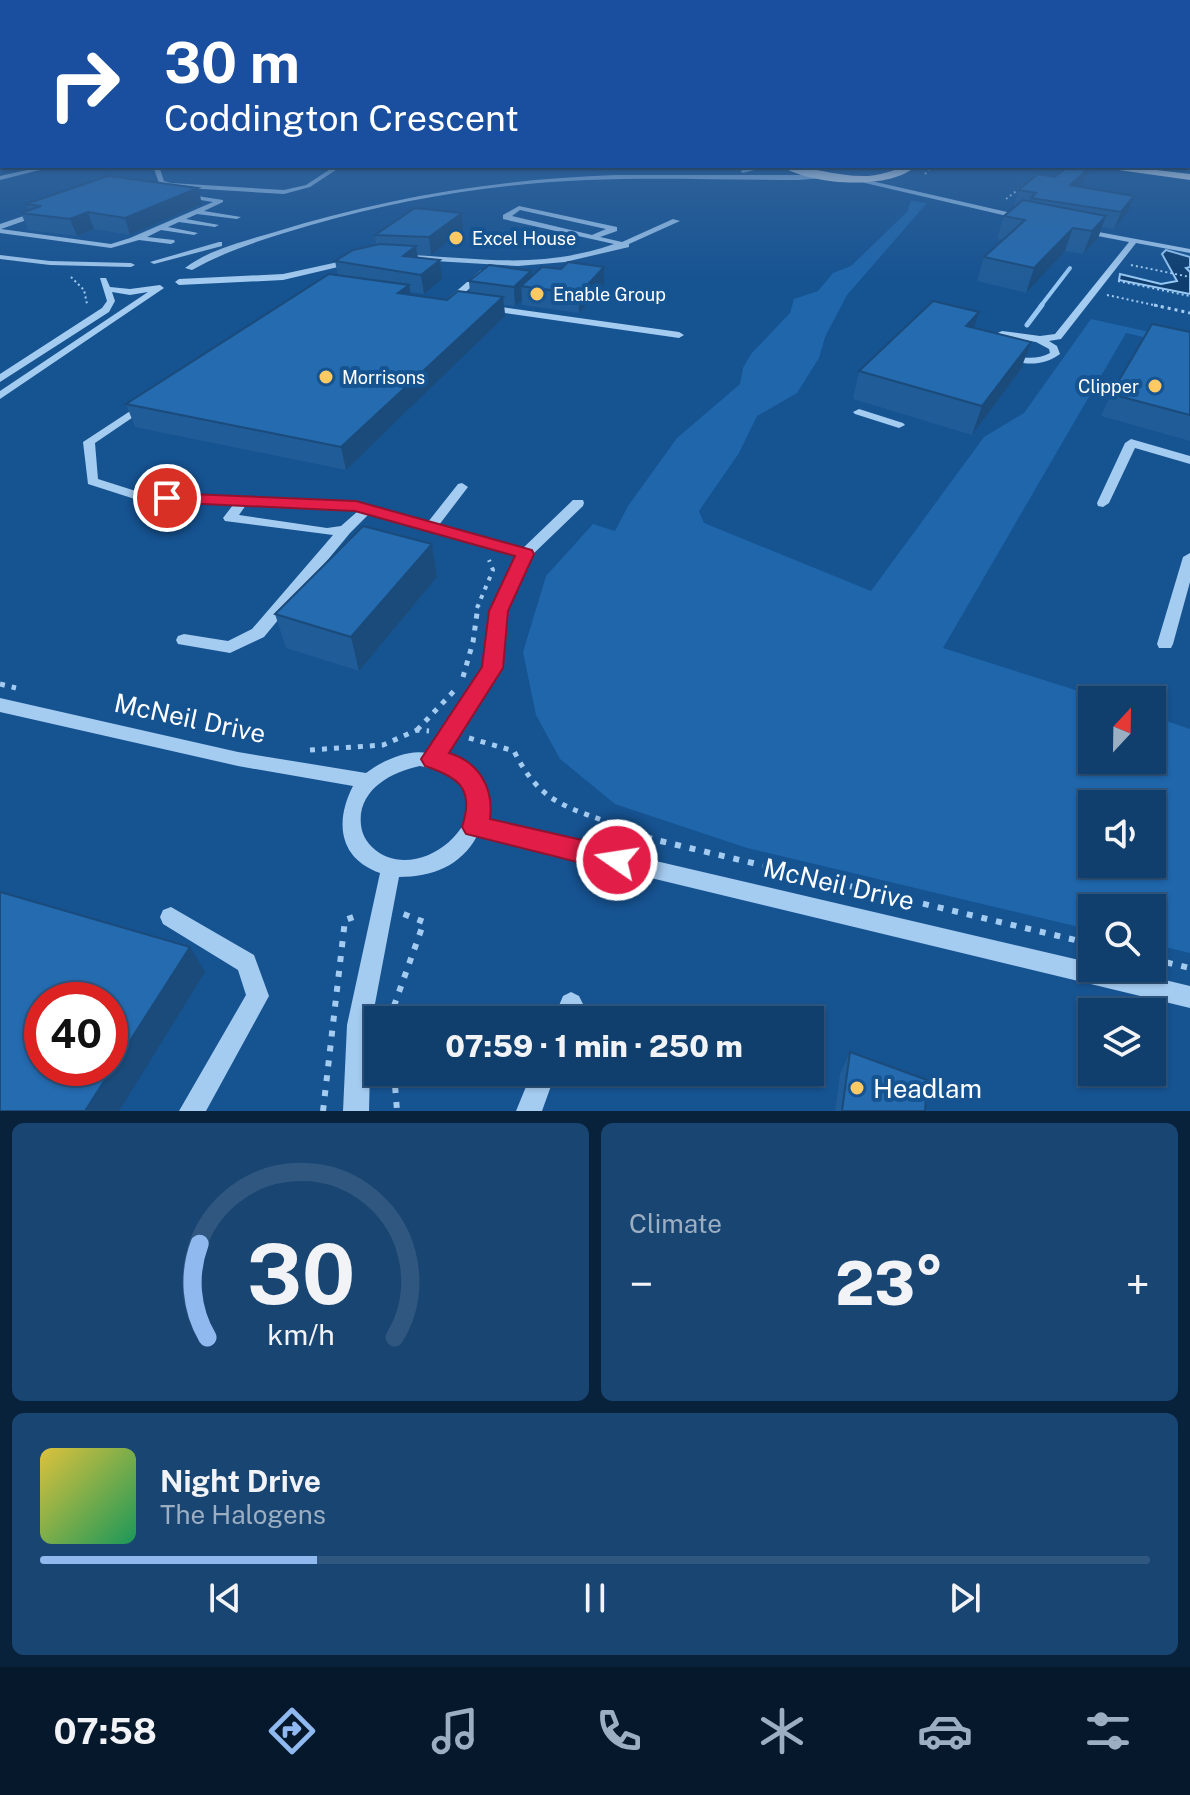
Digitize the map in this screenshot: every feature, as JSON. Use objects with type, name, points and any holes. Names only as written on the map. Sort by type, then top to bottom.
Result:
[{"type":"street","points":[[159,179],[180,187],[257,193],[293,191],[319,179]]},
{"type":"street","points":[[154,262],[335,210],[459,185],[523,179]]},
{"type":"street","points":[[179,282],[189,270],[230,249],[270,236],[292,239],[400,206],[408,199],[513,183],[574,179]]},
{"type":"street","points":[[855,179],[1040,221]]},
{"type":"street","points":[[901,179],[899,183],[912,192]]},
{"type":"street","points":[[0,229],[101,246],[123,244],[221,201],[159,192]]},
{"type":"street","points":[[0,229],[56,207]]},
{"type":"street","points":[[595,236],[614,229],[519,208],[506,217],[626,245]]},
{"type":"street","points":[[196,212],[237,217]]},
{"type":"street","points":[[177,220],[215,225]]},
{"type":"street","points":[[383,257],[494,264],[556,261],[596,255],[626,245],[676,221]]},
{"type":"street","points":[[1067,227],[1190,251]]},
{"type":"street","points":[[159,228],[194,233]]},
{"type":"street","points":[[139,237],[171,242]]},
{"type":"street","points":[[1039,339],[1054,348],[1055,354],[1051,358],[1032,361],[1004,356],[989,346],[988,341],[1002,334],[1039,339],[1058,337],[1134,240]]},
{"type":"street","points":[[221,277],[215,263],[230,249]]},
{"type":"street","points":[[0,257],[50,263],[131,265],[176,262],[189,270],[239,280]]},
{"type":"street","points":[[50,263],[130,292],[179,282],[283,277],[362,260]]},
{"type":"street","points":[[447,303],[494,264]]},
{"type":"street","points":[[0,379],[106,310],[111,301],[106,284],[113,272],[131,265]]},
{"type":"street","points":[[0,396],[160,288]]},
{"type":"street","points":[[432,301],[463,305]]},
{"type":"street","points":[[478,307],[679,335]]},
{"type":"street","points":[[152,400],[89,442],[92,481],[141,497],[367,509],[525,554]]},
{"type":"street","points":[[859,412],[899,425]]},
{"type":"street","points":[[1103,503],[1131,443],[1190,460]]},
{"type":"street","points":[[431,527],[462,487]]},
{"type":"street","points":[[243,501],[230,518],[305,530],[345,530]]},
{"type":"street","points":[[433,759],[493,668],[499,611],[525,554],[578,503]]},
{"type":"street","points":[[184,640],[230,647],[258,633],[345,530],[367,509]]},
{"type":"street","points":[[1165,644],[1190,557]]},
{"type":"street","name":"McNeil Drive","points":[[0,705],[238,759],[369,781]]},
{"type":"street","points":[[433,759],[453,764],[466,773],[476,787],[479,815],[475,827],[457,849],[429,866],[391,868],[371,861],[362,854],[352,837],[351,808],[369,781],[399,763],[433,759]]},
{"type":"street","name":"McNeil Drive","points":[[475,827],[1190,997]]},
{"type":"street","points":[[356,1111],[359,1025],[391,868]]},
{"type":"street","points":[[171,917],[246,963],[258,996],[192,1111]]},
{"type":"street","points":[[529,1111],[539,1086]]},
{"type":"path","points":[[998,206],[1028,182]]},
{"type":"path","points":[[1117,262],[1190,277]]},
{"type":"path","points":[[1125,282],[1190,296]]},
{"type":"path","points":[[1114,297],[1190,313]]},
{"type":"path","points":[[296,750],[383,745],[417,730],[462,682],[473,642],[478,604],[493,570],[480,541]]},
{"type":"path","points":[[0,684],[30,691]]},
{"type":"path","points":[[417,730],[450,733],[514,751],[527,778],[550,799],[652,839],[1078,941]]},
{"type":"path","points":[[323,1111],[345,920],[384,905],[424,922],[392,1006]]},
{"type":"path","points":[[1166,962],[1190,968]]},
{"type":"path","points":[[395,1086],[397,1111]]},
{"type":"shaded area","points":[[911,201],[927,203],[847,295],[825,337],[819,358],[797,393],[757,416],[739,453],[699,511],[704,523],[871,591],[984,437],[1024,413],[1091,319],[1190,341],[1190,348],[1126,333],[943,648],[1078,691],[1078,774],[1166,774],[1166,721],[1190,729],[1190,953],[1166,947],[1166,894],[1078,894],[1078,927],[747,848],[615,804],[560,759],[536,715],[523,652],[546,576],[593,524],[615,531],[628,506],[677,438],[740,384],[743,368],[751,354],[790,313],[794,299],[818,291],[833,273],[851,266],[907,212]]},
{"type":"shaded area","points":[[1166,250],[1190,257],[1190,267],[1186,268],[1190,272],[1190,294],[1119,280],[1120,274],[1161,284],[1177,281],[1162,254]]},
{"type":"building","points":[[100,179],[129,179],[198,188],[125,218],[88,212],[70,219],[21,213],[41,206],[26,204]]},
{"type":"building","points":[[1032,179],[1077,179],[1070,185],[1134,196],[1121,212],[1031,198],[1036,193],[1018,190]]},
{"type":"building","points":[[1023,200],[1106,216],[1092,231],[1073,228],[1034,268],[984,257],[1025,220],[1004,216]]},
{"type":"building","points":[[415,208],[462,213],[429,237],[375,235]]},
{"type":"building","points":[[380,244],[416,246],[403,256],[440,260],[421,275],[335,261],[353,250]]},
{"type":"building","points":[[568,262],[604,267],[579,294],[521,286],[542,267],[561,269]]},
{"type":"building","points":[[489,265],[531,271],[514,287],[469,281]]},
{"type":"building","name":"Morrisons","points":[[329,274],[409,285],[398,293],[447,300],[458,291],[503,297],[341,447],[126,404]]},
{"type":"building","points":[[933,301],[979,312],[966,326],[1031,342],[982,406],[859,371]]},
{"type":"building","name":"Clipper","points":[[1152,324],[1190,332],[1190,415],[1111,394]]},
{"type":"building","points":[[363,526],[432,544],[351,637],[275,614]]},
{"type":"building","points":[[0,892],[190,947],[128,1044],[128,982],[24,982],[24,1086],[101,1086],[85,1111],[0,1111]]},
{"type":"building","points":[[850,1052],[927,1080],[925,1111],[842,1111]]},
{"type":"waterway","points":[[1040,307],[1070,268]]},
{"type":"waterway","points":[[1027,325],[1042,305]]},
{"type":"place","name":"Excel House","points":[[456,238]]},
{"type":"place","name":"Enable Group","points":[[537,294]]},
{"type":"place","name":"Morrisons","points":[[326,377]]},
{"type":"place","name":"Clipper","points":[[1155,386]]},
{"type":"place","name":"Headlam","points":[[857,1088]]},
{"type":"route","points":[[167,498],[356,506],[525,554],[499,611],[493,668],[433,759],[453,764],[466,773],[476,787],[479,815],[475,827],[617,860]]}]
